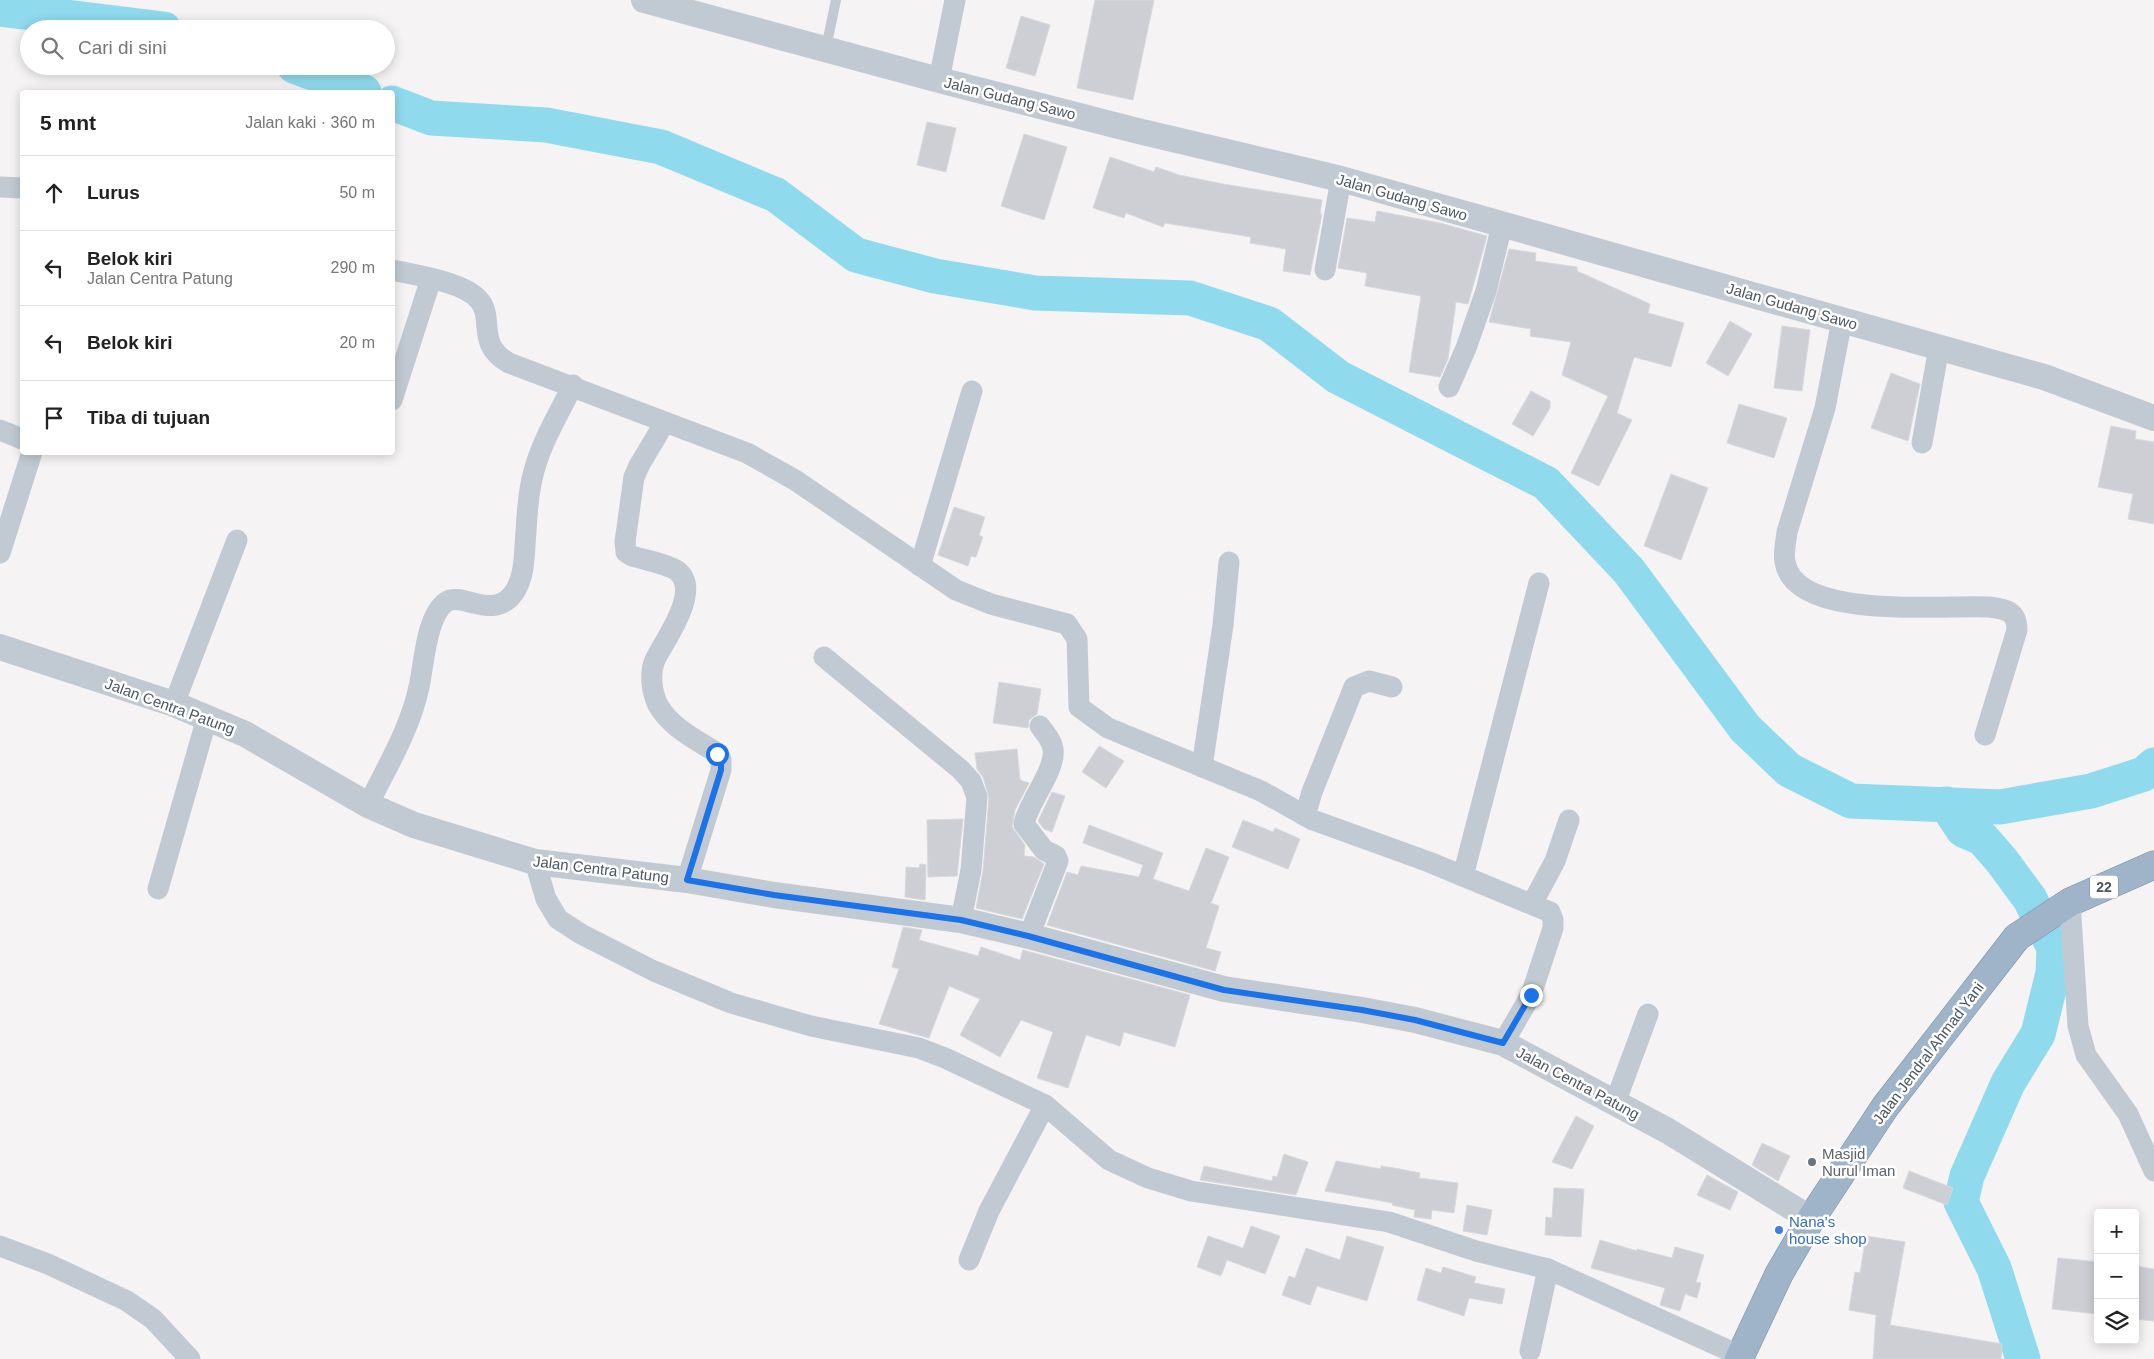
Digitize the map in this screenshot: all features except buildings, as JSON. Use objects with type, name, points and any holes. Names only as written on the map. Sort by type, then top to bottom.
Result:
[{"type":"highway","name":"Jalan Jendral Ahmad Yani","points":[[1740,1357],[1779,1274],[1811,1219],[1886,1107],[2018,936],[2062,907],[2154,865]]},
{"type":"street","name":"Jalan Gudang Sawo","points":[[644,0],[939,80],[1134,130],[1341,179],[2044,377],[2154,418]]},
{"type":"street","points":[[939,80],[955,0]]},
{"type":"street","points":[[1326,270],[1341,179]]},
{"type":"street","points":[[0,187],[20,188]]},
{"type":"street","points":[[1448,387],[1466,348],[1486,291],[1502,225]]},
{"type":"street","points":[[395,271],[431,279],[467,291],[479,300],[483,308],[488,339],[498,356],[747,453],[795,480],[956,590],[991,604],[1066,624],[1077,639],[1079,707],[1108,728],[1261,791],[1305,816],[1463,876],[1550,912],[1554,920],[1553,928],[1531,995],[1503,1043]]},
{"type":"street","points":[[395,391],[431,279]]},
{"type":"street","points":[[1842,320],[1825,408],[1787,532],[1786,566],[1792,577],[1806,589],[1848,603],[1884,608],[1989,607],[2002,609],[2014,615],[2018,630],[1985,735]]},
{"type":"street","points":[[1922,443],[1939,347]]},
{"type":"street","points":[[368,805],[410,720],[419,686],[426,642],[437,613],[446,602],[456,599],[486,607],[500,603],[513,594],[523,570],[528,497],[532,477],[540,454],[573,386]]},
{"type":"street","points":[[920,566],[972,391]]},
{"type":"street","points":[[665,422],[634,477],[626,552],[632,556],[677,571],[683,581],[682,608],[676,623],[654,661],[652,677],[655,697],[659,707],[673,724],[717,754],[721,759],[721,770],[687,880]]},
{"type":"street","points":[[0,430],[20,438]]},
{"type":"street","points":[[0,553],[5,523],[31,455]]},
{"type":"street","points":[[174,704],[237,540]]},
{"type":"street","points":[[1202,766],[1219,660],[1229,562]]},
{"type":"street","points":[[1463,876],[1540,583]]},
{"type":"street","name":"Jalan Centra Patung","points":[[0,647],[174,704],[245,734],[368,805],[414,825],[535,862],[687,880],[774,895],[961,920],[1028,936],[1224,990],[1362,1010],[1415,1020],[1503,1043],[1668,1131],[1811,1219]]},
{"type":"street","points":[[824,657],[960,769],[971,781],[977,797],[975,829],[972,870],[961,920]]},
{"type":"street","points":[[1305,816],[1312,792],[1354,688],[1369,681],[1392,687]]},
{"type":"street","points":[[158,889],[207,718]]},
{"type":"street","points":[[1028,936],[1058,861],[1056,856],[1044,850],[1024,824],[1028,810],[1054,759],[1051,743],[1040,726]]},
{"type":"street","points":[[1532,904],[1555,861],[1569,820]]},
{"type":"street","points":[[535,862],[546,899],[558,919],[581,934],[654,971],[731,1004],[811,1026],[919,1048],[1044,1105],[1109,1160],[1148,1178],[1191,1191],[1389,1222],[1476,1251],[1548,1269],[1740,1357]]},
{"type":"street","points":[[2062,907],[2078,1026],[2086,1054],[2128,1114],[2154,1171]]},
{"type":"street","points":[[1615,1103],[1648,1014]]},
{"type":"street","points":[[969,1260],[989,1211],[1044,1105]]},
{"type":"street","points":[[0,1246],[48,1264],[127,1301],[152,1319],[190,1359]]},
{"type":"street","points":[[1530,1351],[1548,1269]]},
{"type":"lane","points":[[826,50],[836,0]]},
{"type":"waterway","points":[[0,9],[90,20]]},
{"type":"waterway","points":[[318,75],[359,90]]},
{"type":"waterway","points":[[395,104],[431,118],[546,125],[661,147],[776,195],[856,255],[935,276],[1035,293],[1190,298],[1269,324],[1338,377],[1546,483],[1629,571],[1745,728],[1789,770],[1851,801],[2000,807],[2091,791],[2144,774],[2154,765]]},
{"type":"waterway","points":[[1946,804],[1963,830],[1982,838],[2002,861],[2030,899],[2054,948],[2053,973],[2038,1034],[2008,1083],[1967,1176],[1961,1202],[1994,1268],[2023,1359]]},
{"type":"place","name":"Masjid Nurul Iman","points":[[1812,1162]]},
{"type":"place","name":"Nana's house shop","points":[[1779,1230]]},
{"type":"route","points":[[717,754],[721,759],[721,770],[687,880],[774,895],[961,920],[1028,936],[1224,990],[1362,1010],[1415,1020],[1503,1043],[1531,995]]}]
